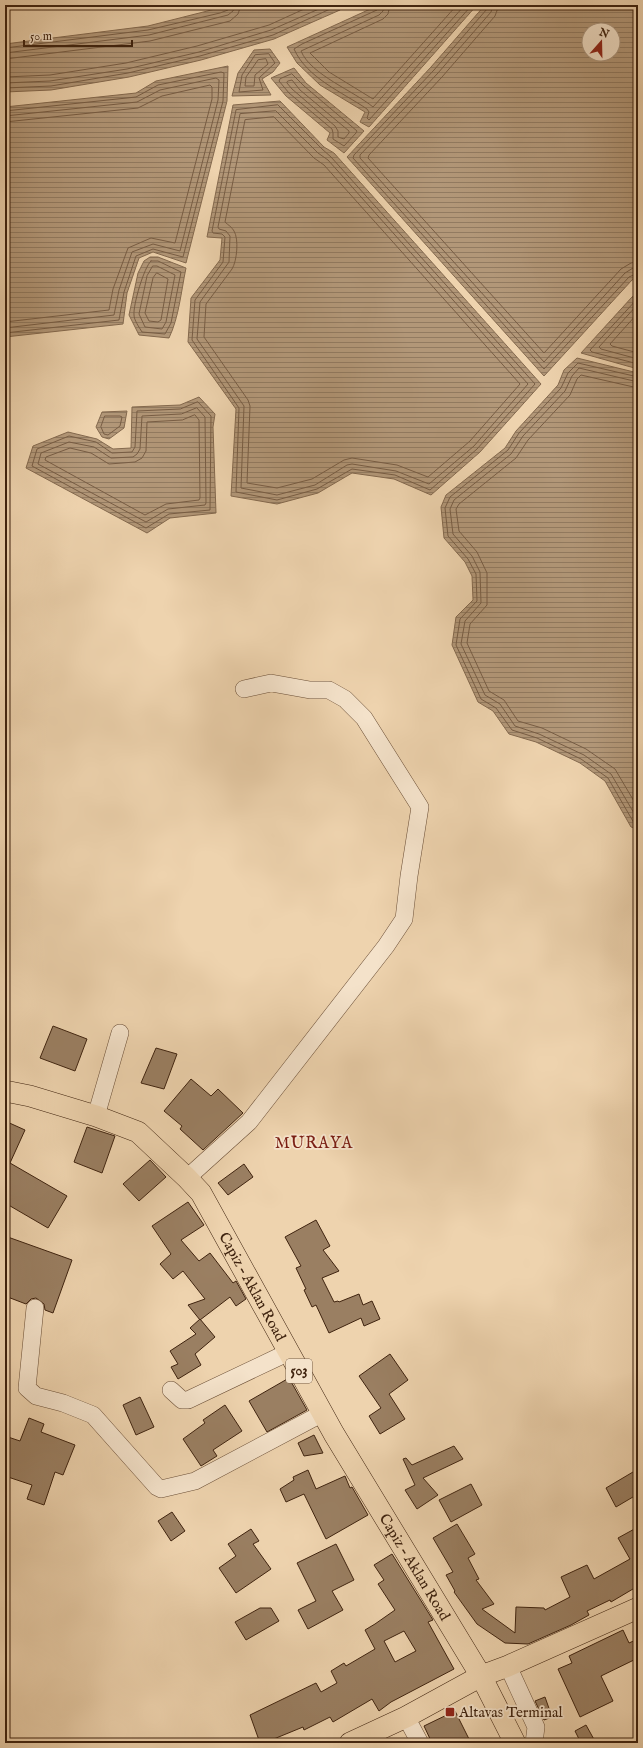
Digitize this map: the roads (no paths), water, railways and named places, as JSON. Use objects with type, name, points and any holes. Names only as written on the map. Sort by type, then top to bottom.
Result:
[{"type":"main road","name":"Capiz – Aklan Road","points":[[5,1091],[30,1096],[96,1116],[138,1132],[201,1193],[322,1413],[481,1676],[515,1743]]},
{"type":"main road","points":[[350,1743],[406,1717],[481,1676],[508,1666],[638,1608]]},
{"type":"street","points":[[187,1178],[249,1122],[386,946],[404,919],[408,876],[420,807],[364,718],[345,699],[329,690],[310,690],[271,682],[244,689]]},
{"type":"street","points":[[96,1116],[120,1033]]},
{"type":"street","points":[[35,1308],[27,1388],[36,1396],[63,1403],[93,1415],[157,1487],[161,1489],[196,1481],[322,1413]]},
{"type":"street","points":[[171,1390],[182,1400],[188,1400],[289,1352]]},
{"type":"street","points":[[508,1666],[536,1727],[534,1743]]},
{"type":"street","points":[[406,1717],[420,1743]]},
{"type":"water","points":[[231,5],[346,5],[340,10],[274,39],[201,60],[129,77],[51,90],[5,92],[5,44],[148,26]]},
{"type":"water","points":[[379,5],[477,5],[369,127],[360,122],[365,112],[320,85],[297,63],[287,47]]},
{"type":"water","points":[[485,5],[638,5],[638,276],[632,280],[544,376],[347,157],[431,67]]},
{"type":"water","points":[[270,49],[280,63],[273,72],[262,79],[271,95],[232,96],[238,73],[254,50]]},
{"type":"water","points":[[228,66],[227,101],[186,263],[153,252],[139,258],[127,293],[123,324],[5,337],[5,107],[136,93],[156,81]]},
{"type":"water","points":[[294,68],[306,83],[364,131],[344,153],[327,140],[330,133],[286,96],[271,78]]},
{"type":"water","points":[[280,101],[324,147],[334,153],[541,384],[480,452],[431,495],[394,479],[352,473],[318,493],[277,504],[231,496],[236,409],[188,342],[191,298],[220,260],[222,238],[207,237],[233,105]]},
{"type":"water","points":[[150,257],[158,257],[186,268],[177,313],[169,338],[139,335],[129,315],[138,273],[144,261]]},
{"type":"water","points":[[638,293],[638,369],[581,353],[632,297]]},
{"type":"water","points":[[577,358],[638,373],[638,829],[631,827],[605,781],[580,763],[536,742],[509,734],[493,711],[478,702],[452,645],[456,617],[473,600],[472,576],[465,562],[444,538],[441,507],[446,495],[505,448],[516,431],[558,385],[564,370]]},
{"type":"water","points":[[199,397],[215,414],[213,427],[216,513],[170,518],[147,533],[26,468],[33,446],[68,432],[97,439],[113,449],[131,448],[132,407],[180,405]]},
{"type":"water","points":[[127,411],[124,428],[109,439],[102,437],[96,427],[102,412]]},
{"type":"place","name":"Altavas Terminal","points":[[450,1712]]},
{"type":"district","name":"MURAYA","points":[[314,1144]]}]
